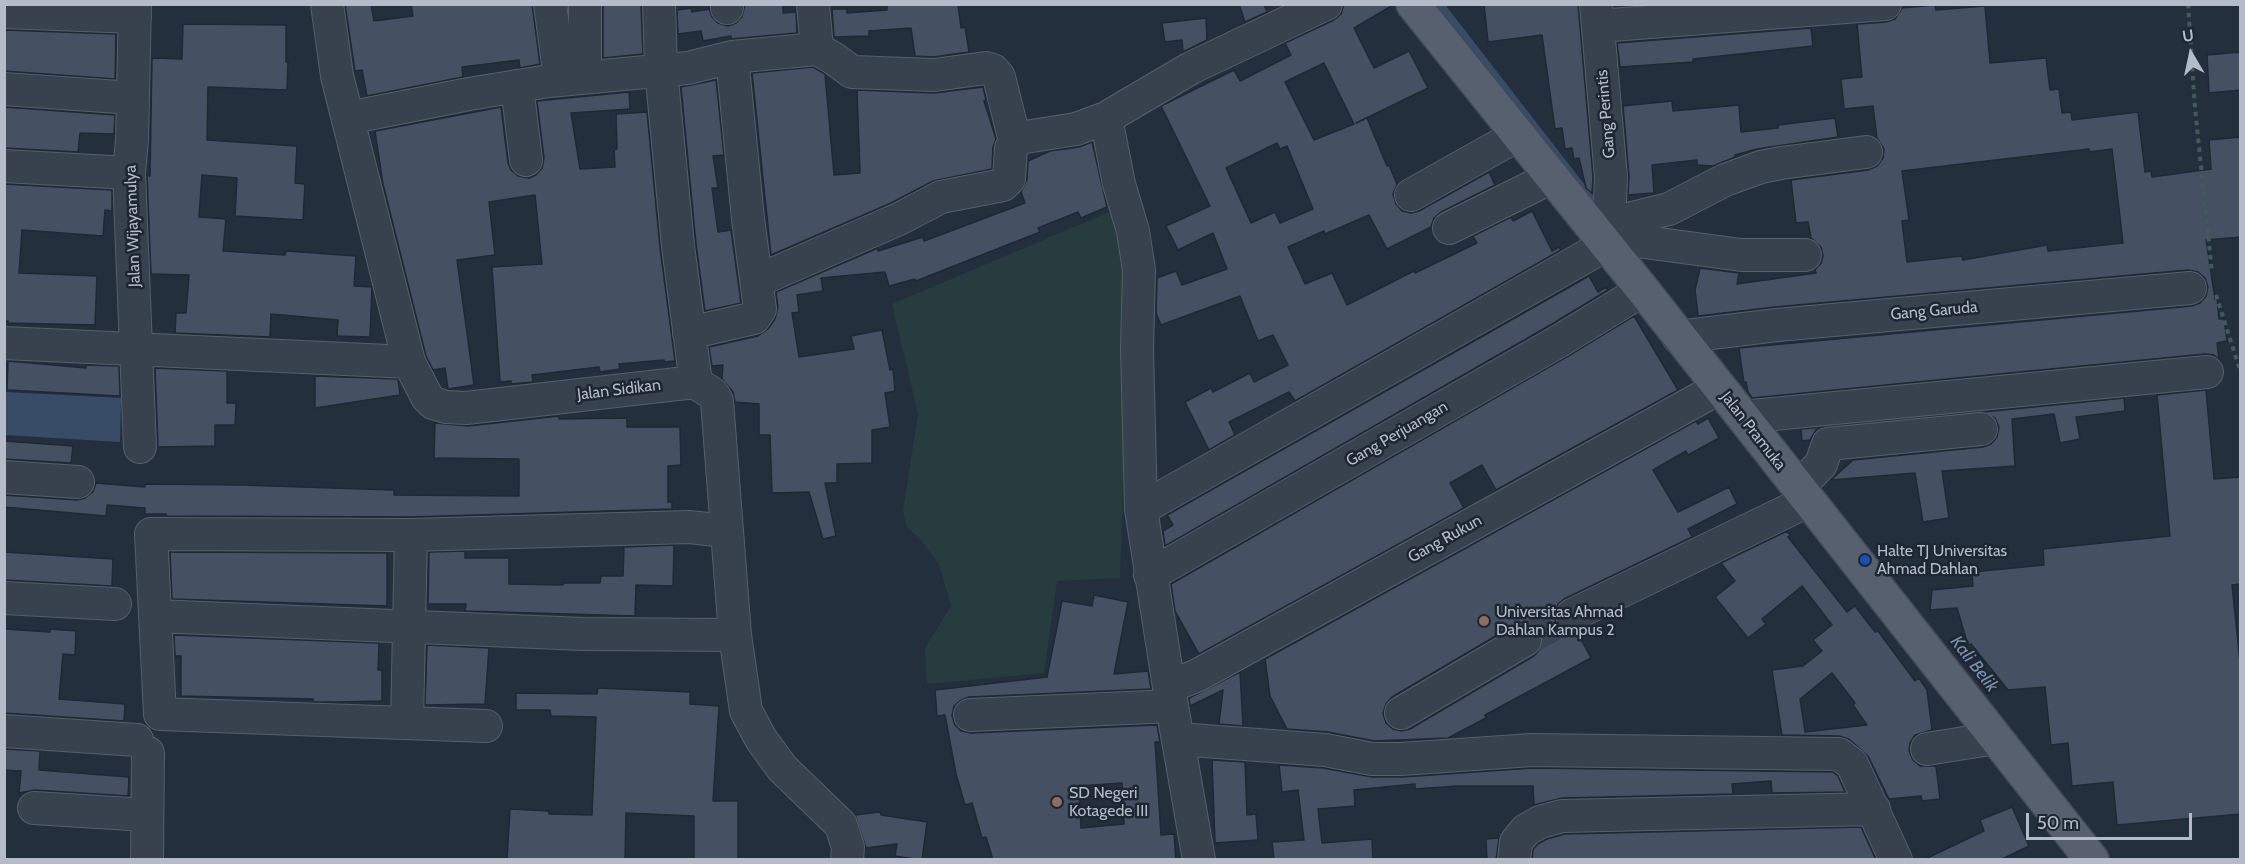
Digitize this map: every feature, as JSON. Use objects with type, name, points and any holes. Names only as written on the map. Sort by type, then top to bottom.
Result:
[{"type":"main road","name":"Jalan Pramuka","points":[[1413,4],[1552,177],[1612,233],[1643,290],[1678,336],[2092,860]]},
{"type":"street","name":"Jalan Sidikan","points":[[327,4],[337,76],[409,362],[427,397],[433,403],[446,407],[466,408],[597,394],[663,384],[696,383]]},
{"type":"street","points":[[550,4],[572,78]]},
{"type":"street","points":[[572,78],[585,4]]},
{"type":"street","points":[[659,4],[661,70],[678,246],[696,383],[708,390],[717,401],[735,635],[746,711],[761,739],[782,768],[841,825],[848,847],[847,860]]},
{"type":"street","points":[[813,4],[817,50]]},
{"type":"street","points":[[757,281],[900,219],[941,197],[1003,185],[1009,179],[1011,148],[1015,141],[1024,136],[1076,129],[1106,118],[1191,68],[1326,4]]},
{"type":"street","points":[[1597,15],[1885,4]]},
{"type":"street","points":[[4,12],[135,11]]},
{"type":"street","name":"Jalan Wijayamulya","points":[[135,11],[129,173],[140,447]]},
{"type":"street","name":"Gang Perintis","points":[[1597,15],[1611,177],[1612,233]]},
{"type":"street","points":[[348,118],[572,78],[688,68],[732,57],[817,50],[852,72],[934,75],[981,68],[993,70],[999,77],[1015,141]]},
{"type":"street","points":[[689,333],[754,318],[760,309],[732,57]]},
{"type":"street","points":[[517,86],[526,160]]},
{"type":"street","points":[[4,89],[133,98]]},
{"type":"street","points":[[1106,118],[1119,184],[1133,231],[1139,270],[1137,349],[1141,509],[1150,575],[1199,860]]},
{"type":"street","points":[[1412,195],[1518,135]]},
{"type":"street","points":[[1141,509],[1612,233],[1670,209],[1735,175],[1781,163],[1866,152]]},
{"type":"street","points":[[4,166],[129,173]]},
{"type":"street","points":[[1449,228],[1552,177]]},
{"type":"street","points":[[1612,233],[1741,255],[1804,255]]},
{"type":"street","name":"Gang Garuda","points":[[1678,336],[2205,282]]},
{"type":"street","name":"Gang Perjuangan","points":[[1150,575],[1561,340],[1643,290]]},
{"type":"street","points":[[4,343],[409,362]]},
{"type":"street","points":[[1742,417],[2207,372]]},
{"type":"street","name":"Gang Rukun","points":[[1170,696],[1208,670],[1719,388]]},
{"type":"street","points":[[1572,615],[1803,495],[1821,464],[1828,444],[1981,429]]},
{"type":"street","points":[[4,477],[78,482]]},
{"type":"street","points":[[486,726],[160,714],[151,534],[411,535],[689,527],[726,531]]},
{"type":"street","points":[[407,723],[411,535]]},
{"type":"street","points":[[4,597],[115,604]]},
{"type":"street","points":[[155,616],[583,634],[735,635]]},
{"type":"street","points":[[1401,713],[1525,640]]},
{"type":"street","points":[[970,715],[1170,696]]},
{"type":"street","points":[[4,731],[142,746],[147,815],[147,860]]},
{"type":"street","points":[[1927,749],[1996,738]]},
{"type":"street","points":[[1178,739],[1325,750],[1372,759],[1532,750],[1839,754],[1852,764],[1896,860]]},
{"type":"street","points":[[34,808],[147,815]]},
{"type":"street","points":[[1514,860],[1516,842],[1526,830],[1540,822],[1562,816],[1874,809]]},
{"type":"path","points":[[2188,4],[2205,282],[2241,370]]},
{"type":"green space","points":[[1114,210],[1129,289],[1120,578],[1057,581],[1044,673],[927,684],[925,648],[951,606],[939,564],[921,540],[906,526],[903,510],[918,414],[892,304]]},
{"type":"water","points":[[5,392],[121,398],[120,442],[5,435]]},
{"type":"building","points":[[345,4],[371,4],[374,21],[413,16],[411,4],[532,4],[540,64],[520,68],[519,60],[462,67],[463,77],[367,96],[362,70],[355,71]]},
{"type":"building","points":[[603,4],[641,4],[643,54],[603,58]]},
{"type":"building","points":[[745,4],[783,4],[783,13],[796,12],[797,33],[731,39],[731,36],[703,41],[701,31],[678,34],[677,10],[691,8],[692,12],[709,9],[712,17],[718,23],[728,26],[736,23],[742,17]]},
{"type":"building","points":[[887,4],[958,4],[961,28],[965,27],[969,52],[933,57],[915,56],[911,28],[869,31],[869,36],[834,37],[832,9],[847,9],[847,13],[887,10]]},
{"type":"building","points":[[1239,4],[1264,4],[1267,12],[1245,22]]},
{"type":"building","points":[[1344,4],[1395,4],[1354,28],[1374,68],[1409,51],[1428,88],[1356,123],[1367,118],[1397,184],[1393,194],[1396,204],[1402,211],[1411,213],[1419,211],[1489,172],[1495,185],[1441,212],[1434,218],[1431,227],[1387,249],[1369,215],[1288,247],[1305,284],[1332,273],[1347,305],[1414,271],[1415,273],[1477,243],[1473,236],[1511,217],[1513,221],[1532,211],[1552,251],[1559,247],[1561,250],[1295,401],[1289,392],[1229,422],[1235,435],[1209,450],[1185,402],[1211,388],[1213,392],[1250,373],[1254,382],[1288,365],[1273,335],[1258,341],[1240,296],[1161,325],[1156,313],[1157,278],[1176,271],[1182,285],[1227,269],[1213,233],[1178,250],[1166,226],[1210,206],[1161,106],[1234,70],[1240,81],[1291,55],[1285,43],[1334,20],[1341,14]],"holes":[[[1324,63],[1354,124],[1314,140],[1285,82]],[[1277,143],[1280,149],[1287,146],[1313,209],[1280,223],[1275,212],[1251,223],[1226,168]]]},
{"type":"building","points":[[1484,4],[1578,4],[1593,177],[1592,193],[1586,188],[1579,158],[1574,159],[1572,148],[1565,149],[1562,128],[1555,129],[1542,35],[1488,42]]},
{"type":"building","points":[[1935,5],[1936,10],[1985,6],[1990,63],[2046,58],[2050,90],[2059,89],[2062,113],[2071,112],[2072,120],[2138,112],[2145,172],[2151,171],[2152,177],[2211,169],[2209,140],[2241,137],[2241,237],[2206,240],[2219,319],[2224,319],[2227,341],[2217,343],[2219,360],[2214,355],[2205,354],[1752,398],[1746,382],[1744,383],[1739,348],[2192,306],[2200,303],[2206,296],[2208,287],[2205,278],[2198,272],[2188,270],[1698,316],[1695,290],[1700,268],[1739,273],[1737,284],[1816,273],[1815,270],[1823,256],[1821,247],[1811,238],[1808,222],[1796,223],[1791,180],[1868,170],[1877,166],[1883,158],[1884,149],[1877,138],[1873,106],[1844,109],[1841,79],[1862,77],[1857,24],[1886,22],[1895,19],[1902,8]],"holes":[[[2089,149],[2089,152],[2112,149],[2123,243],[2048,251],[2047,245],[1963,260],[1962,256],[1907,262],[1902,221],[1909,220],[1902,171]]]},
{"type":"building","points":[[1206,18],[1207,40],[1183,52],[1182,40],[1165,42],[1162,23]]},
{"type":"building","points":[[183,24],[286,25],[287,90],[208,87],[207,140],[297,146],[295,183],[305,184],[303,220],[235,216],[237,178],[202,175],[199,217],[226,219],[223,251],[285,255],[286,251],[356,256],[354,286],[372,287],[370,337],[337,336],[338,320],[271,314],[270,337],[175,333],[176,313],[186,313],[189,275],[151,274],[147,175],[150,176],[152,58],[182,59]]},
{"type":"building","points":[[1811,28],[1813,46],[1693,59],[1693,62],[1620,67],[1617,43]]},
{"type":"building","points":[[4,30],[116,34],[115,79],[4,71]]},
{"type":"building","points":[[2241,52],[2241,90],[2209,93],[2207,55]]},
{"type":"building","points":[[813,67],[825,74],[834,175],[860,173],[857,90],[934,93],[983,87],[986,100],[984,101],[996,139],[993,147],[992,169],[933,181],[891,203],[771,255],[752,73]]},
{"type":"building","points":[[716,80],[724,155],[713,156],[718,188],[712,188],[718,232],[731,230],[741,303],[705,311],[696,244],[681,87]]},
{"type":"building","points":[[629,92],[630,109],[571,113],[580,169],[615,167],[616,114],[647,112],[660,248],[675,361],[619,364],[620,369],[600,372],[599,367],[532,375],[533,382],[511,384],[511,381],[500,382],[492,267],[542,264],[535,195],[489,202],[495,255],[457,260],[474,385],[448,389],[445,368],[433,370],[426,356],[383,184],[375,131],[501,107],[508,163],[511,170],[518,176],[529,178],[536,175],[542,168],[544,158],[537,101]]},
{"type":"building","points":[[1672,101],[1673,111],[1739,105],[1741,132],[1835,118],[1838,137],[1757,149],[1735,155],[1713,166],[1697,165],[1697,160],[1652,165],[1654,193],[1628,195],[1629,176],[1623,106]]},
{"type":"building","points":[[4,107],[115,115],[114,134],[80,133],[78,152],[4,148]]},
{"type":"building","points":[[1092,142],[1107,207],[1081,218],[1078,212],[1038,228],[1040,232],[916,281],[915,279],[889,286],[885,272],[821,278],[823,291],[797,295],[799,312],[792,313],[799,357],[854,349],[851,336],[882,330],[890,370],[893,369],[895,391],[885,393],[890,427],[872,430],[872,463],[837,464],[837,483],[825,483],[836,536],[823,539],[809,492],[772,493],[770,435],[759,435],[759,404],[735,402],[733,392],[722,379],[723,365],[712,366],[709,347],[758,336],[768,329],[775,319],[778,307],[776,292],[878,248],[878,251],[923,237],[924,241],[1025,203],[1021,192],[1027,180],[1028,161],[1050,151],[1079,147]]},
{"type":"building","points":[[4,184],[112,190],[112,211],[105,210],[103,236],[22,230],[19,273],[97,276],[95,325],[8,323],[4,321]]},
{"type":"building","points":[[1589,276],[1598,292],[1606,287],[1608,290],[1165,546],[1163,531],[1173,525],[1167,515]]},
{"type":"building","points":[[1634,316],[1678,390],[1496,490],[1482,465],[1450,483],[1464,508],[1199,654],[1175,611],[1171,584]]},
{"type":"building","points":[[8,361],[86,368],[86,365],[119,366],[120,396],[7,390]]},
{"type":"building","points":[[155,368],[227,371],[227,403],[236,403],[235,425],[215,425],[215,446],[158,447]]},
{"type":"building","points":[[315,376],[398,379],[400,395],[315,408]]},
{"type":"building","points":[[2206,390],[2214,479],[2241,477],[2241,584],[2232,585],[2241,672],[2241,814],[2117,825],[2113,782],[2072,786],[2068,743],[2051,745],[2045,687],[2008,690],[1971,644],[1968,645],[1957,608],[1930,610],[1932,590],[1973,586],[1972,572],[2044,565],[2043,549],[2170,536],[2157,395]]},
{"type":"building","points":[[2124,398],[2125,411],[2076,417],[2080,439],[2060,443],[2054,414],[2012,419],[2015,466],[1942,471],[1949,518],[1923,522],[1915,473],[1831,480],[1853,460],[1983,447],[1991,444],[1997,437],[1999,427],[1995,418],[1983,412]]},
{"type":"building","points":[[559,416],[559,419],[627,418],[627,427],[680,427],[681,465],[668,466],[668,502],[672,502],[672,509],[411,517],[166,516],[166,514],[145,514],[145,508],[107,505],[106,516],[4,507],[4,495],[77,500],[85,498],[93,492],[96,483],[145,487],[145,484],[240,485],[394,490],[394,495],[519,496],[519,459],[434,458],[435,423],[468,426]]},
{"type":"building","name":"Universitas Ahmad Dahlan Kampus 2","points":[[1708,418],[1719,438],[1688,455],[1686,451],[1653,470],[1678,512],[1729,487],[1737,504],[1688,529],[1692,537],[1558,604],[1554,614],[1556,623],[1562,630],[1570,633],[1577,632],[1591,658],[1485,715],[1486,718],[1448,738],[1374,741],[1328,732],[1287,729],[1270,696],[1265,659],[1696,421],[1698,424]],"holes":[[[1525,622],[1533,624],[1540,630],[1543,639],[1541,648],[1534,656],[1410,729],[1401,731],[1393,729],[1386,723],[1383,713],[1392,697],[1516,624]]]},
{"type":"building","points":[[1823,427],[1816,430],[1810,440],[1802,441],[1801,429]]},
{"type":"building","points":[[4,441],[73,446],[71,463],[4,459]]},
{"type":"building","points":[[1787,531],[1790,535],[1788,537],[1847,612],[1855,606],[1875,632],[1878,631],[1915,681],[1919,678],[1927,690],[1932,730],[1915,735],[1910,743],[1909,751],[1913,760],[1920,766],[1936,766],[1940,799],[1922,801],[1921,796],[1889,799],[1868,756],[1849,739],[1839,736],[1782,735],[1772,670],[1803,666],[1822,651],[1813,640],[1832,625],[1802,586],[1762,619],[1766,624],[1748,638],[1715,597],[1735,581],[1721,563]],"holes":[[[1832,673],[1855,703],[1853,705],[1867,725],[1805,732],[1800,699]]]},
{"type":"building","points":[[674,545],[673,586],[636,585],[635,616],[465,611],[466,604],[428,604],[429,553],[431,552],[465,551],[465,558],[509,558],[509,584],[563,585],[563,583],[600,583],[601,576],[623,576],[624,547]]},
{"type":"building","points":[[4,552],[113,559],[112,586],[4,580]]},
{"type":"building","points":[[170,552],[387,553],[387,606],[172,599]]},
{"type":"building","points":[[1094,595],[1128,602],[1114,674],[1148,671],[1151,689],[969,697],[954,706],[952,716],[955,725],[961,731],[971,733],[1157,725],[1160,742],[1155,742],[1161,835],[1174,834],[1176,860],[993,860],[986,837],[982,838],[972,803],[965,805],[956,774],[945,715],[937,716],[935,690],[1047,677],[1062,601],[1092,606]],"holes":[[[1122,783],[1124,824],[1081,828],[1079,786]]]},
{"type":"building","points":[[4,629],[76,631],[75,655],[63,654],[59,699],[125,704],[124,721],[4,713]]},
{"type":"building","points":[[174,635],[379,643],[378,670],[382,670],[382,701],[313,702],[313,699],[181,696],[181,656],[175,656]]},
{"type":"building","points":[[427,645],[489,648],[485,704],[425,705]]},
{"type":"building","points":[[1240,672],[1243,726],[1219,724],[1223,690],[1190,706],[1189,698]]},
{"type":"building","points":[[598,688],[690,692],[690,704],[719,706],[713,801],[738,801],[738,860],[694,860],[694,816],[626,813],[625,860],[507,860],[510,809],[549,811],[549,814],[592,815],[596,717],[551,716],[550,710],[516,710],[516,693],[597,694]]},
{"type":"building","points":[[4,749],[40,751],[39,770],[129,777],[128,796],[35,790],[19,793],[21,771],[4,770]]},
{"type":"building","points":[[1212,760],[1245,762],[1247,815],[1256,814],[1258,840],[1215,843]]},
{"type":"building","points":[[1279,765],[1323,768],[1372,777],[1533,768],[1833,772],[1838,776],[1845,792],[1772,793],[1771,781],[1732,784],[1733,794],[1562,798],[1534,805],[1533,786],[1457,786],[1415,789],[1415,784],[1354,790],[1355,806],[1318,809],[1322,843],[1372,839],[1373,860],[1274,860],[1272,842],[1304,840],[1298,790],[1282,792]]},
{"type":"building","points":[[2012,807],[2029,846],[2000,860],[1923,860],[1984,831],[1980,820]]},
{"type":"building","points":[[880,812],[881,815],[927,822],[922,860],[895,856],[897,844],[866,848],[855,815]]},
{"type":"building","points":[[1861,827],[1876,860],[1532,860],[1533,849],[1538,844],[1565,834]]},
{"type":"building","points":[[1499,838],[1496,860],[1487,860],[1486,839]]},
{"type":"waterway","points":[[1440,4],[1595,204]]},
{"type":"tunnel","points":[[1525,640],[1572,615]]},
{"type":"place","name":"Halte TJ Universitas Ahmad Dahlan","points":[[1865,560]]},
{"type":"place","name":"Universitas Ahmad Dahlan Kampus 2","points":[[1484,621]]},
{"type":"place","name":"SD Negeri Kotagede III","points":[[1057,802]]},
{"type":"water label","name":"Kali Belik","points":[[1974,664]]}]
